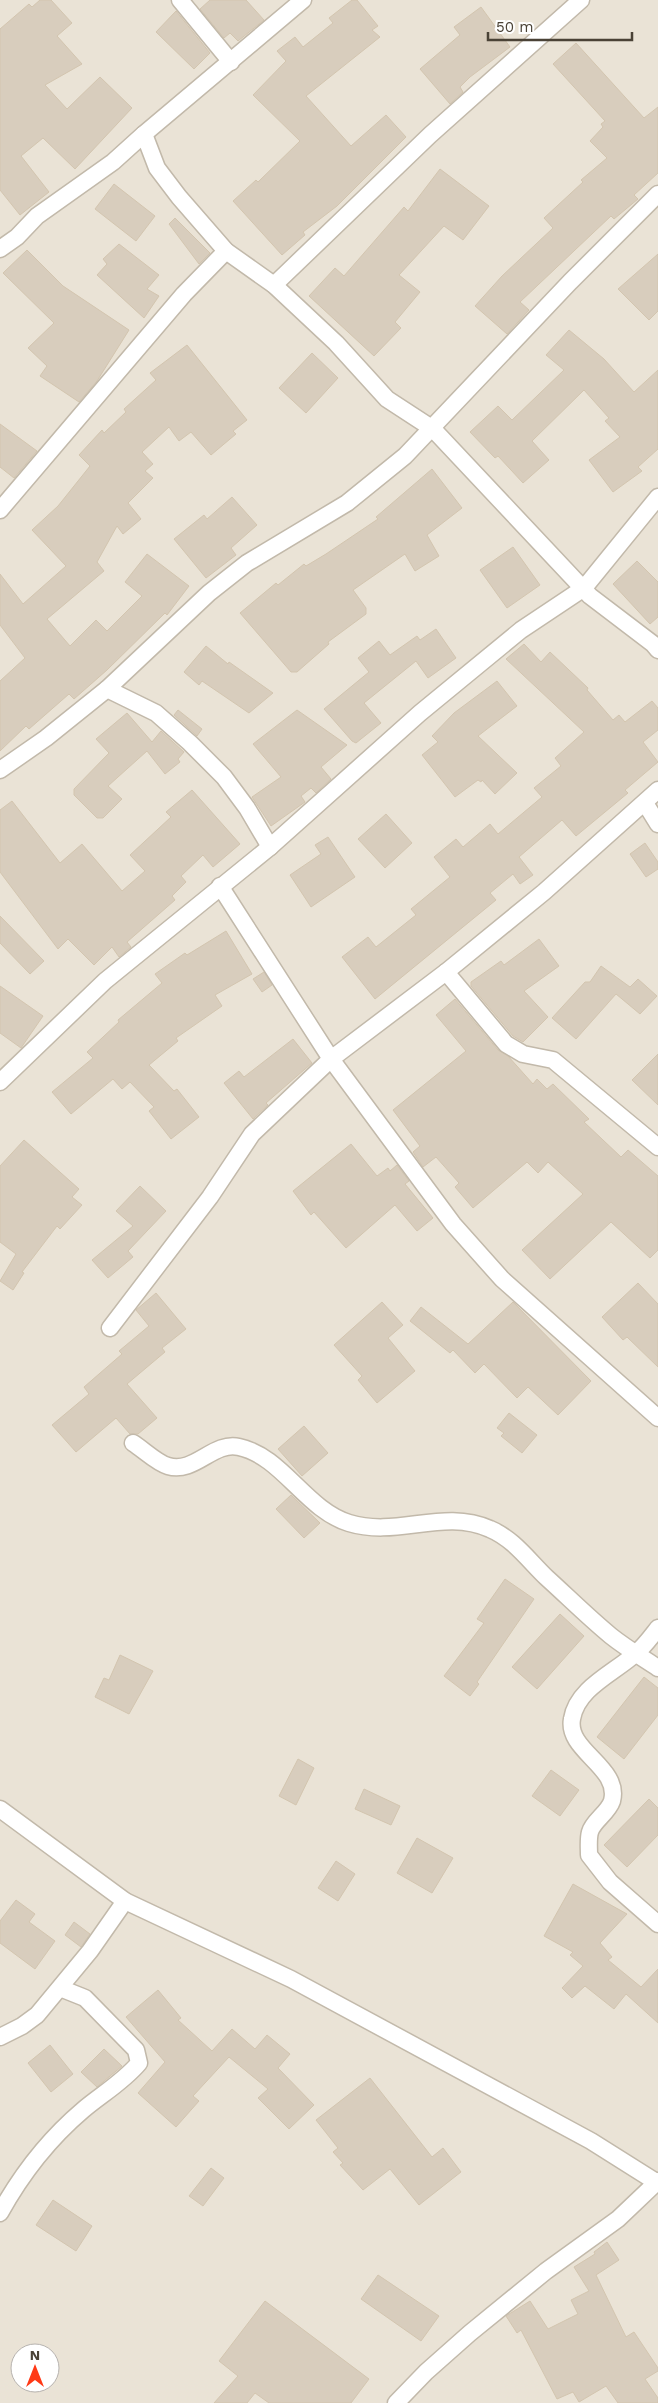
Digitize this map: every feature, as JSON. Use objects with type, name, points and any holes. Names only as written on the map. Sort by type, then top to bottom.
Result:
[{"type":"street","points":[[180,0],[231,62]]},
{"type":"street","points":[[0,249],[17,237],[37,216],[113,162],[303,0]]},
{"type":"street","points":[[274,285],[430,135],[581,0]]},
{"type":"street","points":[[144,134],[157,168],[179,197],[226,251],[274,285],[336,343],[387,398],[433,429],[590,596],[653,644],[658,650]]},
{"type":"street","points":[[0,770],[46,738],[107,689],[209,592],[247,563],[347,503],[405,456],[433,429],[570,282],[658,194]]},
{"type":"street","points":[[0,510],[172,309],[226,251]]},
{"type":"street","points":[[0,1082],[105,981],[270,847],[282,834],[458,681],[521,630],[584,588],[658,497]]},
{"type":"street","points":[[107,689],[156,713],[190,743],[224,777],[247,808],[270,847]]},
{"type":"street","points":[[110,1328],[210,1197],[252,1134],[331,1059],[446,972],[544,892],[658,790]]},
{"type":"street","points":[[645,803],[658,824]]},
{"type":"street","points":[[220,886],[331,1059],[454,1224],[502,1278],[658,1418]]},
{"type":"street","points":[[446,972],[506,1044],[523,1054],[553,1060],[658,1147]]},
{"type":"street","points":[[134,1443],[168,1466],[187,1467],[220,1450],[237,1446],[260,1454],[320,1508],[348,1523],[379,1529],[433,1522],[465,1521],[491,1529],[515,1545],[531,1564],[612,1638],[658,1668]]},
{"type":"street","points":[[658,1628],[636,1654],[594,1685],[579,1703],[572,1718],[572,1732],[582,1747],[610,1777],[612,1801],[590,1832],[589,1855],[610,1882],[658,1924]]},
{"type":"street","points":[[0,1809],[125,1901],[299,1983],[591,2141],[657,2181],[618,2219],[546,2272],[470,2333],[426,2372],[396,2403]]},
{"type":"street","points":[[0,2037],[22,2026],[37,2015],[60,1988],[125,1901]]},
{"type":"street","points":[[0,2213],[15,2187],[43,2150],[82,2110],[132,2072],[139,2063],[136,2050],[85,1998],[60,1988]]},
{"type":"shaded area","points":[[0,0],[658,0],[658,2403],[0,2403]]},
{"type":"building","points":[[40,0],[51,0],[72,23],[57,36],[82,64],[45,85],[67,109],[100,77],[132,108],[75,169],[43,138],[21,156],[49,192],[20,215],[0,190],[0,29],[29,4],[32,7]]},
{"type":"building","points":[[210,0],[246,0],[264,20],[238,41],[230,33],[224,38],[200,9]]},
{"type":"building","points":[[352,0],[357,0],[378,26],[372,30],[380,37],[306,96],[351,146],[386,115],[406,137],[337,206],[303,232],[305,235],[282,255],[233,201],[256,180],[258,182],[300,141],[253,95],[286,61],[277,51],[295,37],[303,47],[333,23],[329,18]]},
{"type":"building","points":[[481,7],[510,47],[470,77],[460,87],[463,92],[450,104],[420,69],[460,35],[454,27]]},
{"type":"building","points":[[176,11],[210,53],[194,69],[156,32]]},
{"type":"building","points":[[576,43],[644,118],[658,107],[658,173],[634,195],[638,199],[614,219],[611,216],[520,302],[529,310],[507,334],[475,306],[502,276],[553,228],[544,218],[583,182],[581,180],[607,158],[590,141],[603,127],[601,124],[605,121],[553,64]]},
{"type":"building","points":[[440,169],[489,206],[463,240],[444,226],[399,275],[420,292],[395,322],[401,328],[374,356],[309,296],[335,268],[344,276],[404,207],[408,211]]},
{"type":"building","points":[[114,184],[155,216],[136,241],[95,209]]},
{"type":"building","points":[[175,218],[210,253],[199,264],[169,224]]},
{"type":"building","points":[[119,244],[159,275],[147,289],[159,296],[144,318],[97,275],[107,264],[103,259]]},
{"type":"building","points":[[27,250],[63,286],[129,330],[97,381],[79,402],[40,376],[47,366],[28,348],[54,323],[3,273]]},
{"type":"building","points":[[658,254],[658,311],[649,320],[618,289]]},
{"type":"building","points":[[569,330],[604,359],[634,392],[658,370],[658,449],[638,467],[642,471],[613,492],[589,460],[620,437],[605,421],[609,418],[584,390],[532,441],[549,460],[523,483],[498,456],[495,458],[470,432],[498,406],[512,420],[564,370],[546,355]]},
{"type":"building","points":[[187,345],[247,420],[233,431],[236,434],[211,455],[191,432],[179,441],[169,427],[142,452],[153,464],[145,471],[153,478],[128,503],[141,519],[123,534],[117,526],[97,562],[104,571],[47,619],[70,646],[96,620],[107,631],[142,596],[125,582],[147,554],[189,586],[167,615],[165,613],[107,670],[74,699],[69,694],[29,729],[26,726],[0,751],[0,681],[25,658],[0,625],[0,574],[23,604],[66,566],[32,530],[58,506],[90,466],[79,455],[102,430],[104,433],[126,412],[124,409],[156,380],[150,373]]},
{"type":"building","points":[[312,353],[338,378],[306,413],[279,388]]},
{"type":"building","points":[[0,424],[37,451],[14,478],[0,467]]},
{"type":"building","points":[[432,469],[462,508],[427,535],[439,556],[415,571],[405,554],[353,590],[366,608],[366,614],[328,642],[329,644],[297,672],[291,672],[240,613],[276,583],[278,585],[304,564],[306,566],[326,554],[378,519],[376,517]]},
{"type":"building","points":[[232,497],[257,525],[231,548],[236,555],[206,578],[174,539],[204,515],[207,519]]},
{"type":"building","points":[[513,547],[540,585],[507,608],[480,570]]},
{"type":"building","points":[[637,561],[658,582],[658,617],[650,624],[613,584]]},
{"type":"building","points":[[436,629],[456,658],[428,678],[416,661],[364,703],[381,723],[356,743],[352,741],[324,709],[369,672],[358,658],[379,641],[390,655],[417,636],[420,640]]},
{"type":"building","points":[[524,644],[541,662],[550,652],[588,688],[587,690],[613,720],[619,715],[625,722],[652,701],[658,708],[658,730],[643,742],[658,762],[625,790],[628,793],[576,836],[562,820],[519,857],[533,875],[520,884],[513,874],[490,893],[496,900],[375,999],[342,957],[368,937],[376,947],[416,915],[411,909],[450,877],[434,857],[456,839],[463,847],[490,824],[498,834],[542,797],[534,788],[561,766],[555,758],[584,732],[506,659]]},
{"type":"building","points":[[206,646],[228,664],[229,662],[273,693],[249,713],[202,681],[199,685],[184,672]]},
{"type":"building","points":[[497,681],[517,706],[478,736],[517,773],[495,794],[482,780],[481,782],[478,780],[455,797],[422,755],[438,742],[432,736],[454,713]]},
{"type":"building","points":[[178,710],[202,729],[197,736],[174,715]]},
{"type":"building","points":[[297,710],[347,745],[321,767],[331,779],[316,793],[311,788],[301,796],[305,802],[271,826],[252,797],[281,777],[253,744]]},
{"type":"building","points":[[127,713],[152,742],[161,731],[184,752],[178,759],[180,762],[165,774],[147,751],[108,786],[122,799],[103,818],[97,818],[74,795],[74,789],[109,753],[96,739]]},
{"type":"building","points":[[192,790],[240,844],[213,867],[203,855],[181,876],[186,882],[172,896],[175,900],[127,942],[131,947],[119,957],[112,947],[94,965],[68,939],[58,949],[0,872],[0,810],[12,801],[60,863],[82,844],[122,891],[145,871],[130,855],[171,817],[166,812]]},
{"type":"building","points":[[386,814],[412,843],[385,868],[358,839]]},
{"type":"building","points":[[328,837],[355,877],[311,907],[290,875],[321,854],[315,845]]},
{"type":"building","points":[[645,843],[658,862],[658,869],[646,877],[630,854]]},
{"type":"building","points":[[0,916],[44,961],[30,974],[0,943]]},
{"type":"building","points":[[226,931],[252,974],[215,995],[222,1006],[176,1038],[178,1041],[149,1065],[174,1091],[177,1089],[199,1117],[171,1139],[149,1111],[154,1107],[130,1082],[122,1089],[113,1079],[71,1114],[52,1092],[93,1058],[87,1052],[119,1022],[118,1020],[162,983],[155,974],[185,953],[187,955]]},
{"type":"building","points":[[539,939],[559,966],[524,991],[548,1017],[523,1042],[513,1036],[471,986],[471,982],[501,961],[504,965]]},
{"type":"building","points":[[601,966],[630,987],[638,979],[657,996],[640,1014],[616,994],[576,1039],[552,1018],[585,982],[590,982]]},
{"type":"building","points":[[264,972],[272,985],[262,992],[253,979]]},
{"type":"building","points":[[0,986],[43,1016],[21,1048],[0,1033]]},
{"type":"building","points":[[455,999],[498,1050],[508,1056],[533,1084],[537,1079],[547,1089],[553,1084],[589,1119],[584,1122],[621,1157],[628,1150],[658,1176],[658,1250],[650,1258],[611,1222],[550,1279],[522,1250],[583,1194],[548,1162],[538,1173],[527,1162],[473,1208],[455,1187],[459,1183],[436,1157],[423,1167],[413,1152],[420,1146],[393,1110],[466,1051],[436,1015]]},
{"type":"building","points":[[293,1039],[312,1063],[266,1103],[268,1105],[253,1119],[224,1083],[239,1071],[244,1077]]},
{"type":"building","points":[[658,1054],[658,1105],[632,1080]]},
{"type":"building","points":[[24,1140],[79,1189],[72,1197],[82,1205],[60,1229],[57,1226],[22,1272],[24,1273],[13,1290],[0,1281],[16,1254],[0,1242],[0,1166]]},
{"type":"building","points":[[351,1144],[377,1176],[388,1168],[390,1171],[397,1165],[409,1181],[405,1184],[433,1218],[417,1231],[395,1205],[346,1248],[314,1212],[311,1215],[293,1191]]},
{"type":"building","points":[[140,1186],[166,1211],[128,1251],[133,1257],[108,1278],[92,1260],[133,1226],[116,1211]]},
{"type":"building","points":[[638,1283],[658,1304],[658,1367],[627,1337],[623,1340],[602,1317]]},
{"type":"building","points":[[156,1293],[186,1329],[162,1348],[165,1352],[127,1384],[157,1418],[138,1434],[130,1434],[116,1418],[76,1452],[52,1425],[89,1394],[84,1387],[122,1354],[119,1351],[149,1326],[136,1310]]},
{"type":"building","points":[[382,1302],[403,1325],[388,1338],[415,1371],[377,1403],[358,1380],[362,1376],[334,1345]]},
{"type":"building","points":[[513,1302],[591,1381],[558,1415],[528,1387],[517,1398],[484,1364],[475,1373],[453,1350],[450,1353],[410,1321],[421,1307],[468,1344]]},
{"type":"building","points":[[509,1413],[537,1435],[522,1453],[501,1436],[504,1433],[497,1428]]},
{"type":"building","points":[[304,1426],[328,1453],[302,1476],[278,1449]]},
{"type":"building","points":[[291,1495],[320,1523],[304,1538],[276,1509]]},
{"type":"building","points":[[505,1579],[534,1599],[477,1682],[479,1684],[470,1696],[444,1676],[484,1623],[477,1619]]},
{"type":"building","points":[[560,1614],[584,1636],[537,1689],[512,1667]]},
{"type":"building","points":[[120,1655],[153,1671],[129,1714],[95,1697],[104,1678],[109,1680]]},
{"type":"building","points":[[644,1677],[658,1688],[658,1715],[624,1759],[597,1737]]},
{"type":"building","points":[[298,1759],[314,1768],[296,1805],[279,1796]]},
{"type":"building","points":[[551,1770],[579,1790],[560,1816],[532,1796]]},
{"type":"building","points":[[364,1789],[400,1806],[391,1825],[355,1809]]},
{"type":"building","points":[[649,1799],[658,1808],[658,1835],[627,1867],[604,1845]]},
{"type":"building","points":[[417,1838],[453,1858],[432,1893],[397,1873]]},
{"type":"building","points":[[336,1861],[355,1874],[338,1901],[318,1888]]},
{"type":"building","points":[[573,1884],[627,1914],[600,1943],[612,1957],[608,1960],[641,1987],[658,1969],[658,2023],[626,1994],[614,2009],[585,1986],[572,1998],[562,1988],[583,1966],[570,1955],[573,1952],[544,1936]]},
{"type":"building","points":[[16,1900],[35,1914],[29,1922],[55,1941],[35,1969],[0,1943],[0,1921]]},
{"type":"building","points":[[74,1922],[90,1934],[81,1947],[65,1935]]},
{"type":"building","points":[[158,1990],[181,2018],[178,2020],[212,2051],[232,2029],[255,2049],[267,2035],[290,2054],[278,2068],[314,2105],[289,2129],[258,2098],[268,2089],[229,2057],[193,2096],[199,2101],[176,2127],[138,2093],[165,2062],[126,2017]]},
{"type":"building","points":[[50,2045],[73,2074],[51,2092],[28,2063]]},
{"type":"building","points":[[104,2049],[122,2066],[97,2087],[81,2072]]},
{"type":"building","points":[[370,2078],[432,2157],[443,2148],[461,2172],[419,2205],[390,2169],[363,2190],[340,2165],[343,2163],[333,2152],[338,2148],[316,2120]]},
{"type":"building","points":[[211,2168],[224,2178],[203,2206],[189,2196]]},
{"type":"building","points":[[53,2200],[92,2226],[76,2251],[36,2225]]},
{"type":"building","points":[[607,2242],[619,2260],[596,2275],[626,2337],[634,2332],[658,2368],[658,2371],[645,2379],[658,2398],[658,2403],[618,2403],[606,2386],[579,2402],[573,2392],[557,2399],[521,2330],[517,2333],[506,2316],[530,2301],[548,2329],[578,2314],[571,2300],[589,2291],[574,2267],[595,2254],[594,2252]]},
{"type":"building","points":[[378,2275],[439,2316],[421,2341],[361,2299]]},
{"type":"building","points":[[265,2301],[369,2379],[351,2403],[269,2403],[255,2393],[247,2403],[214,2403],[238,2376],[219,2361]]}]
